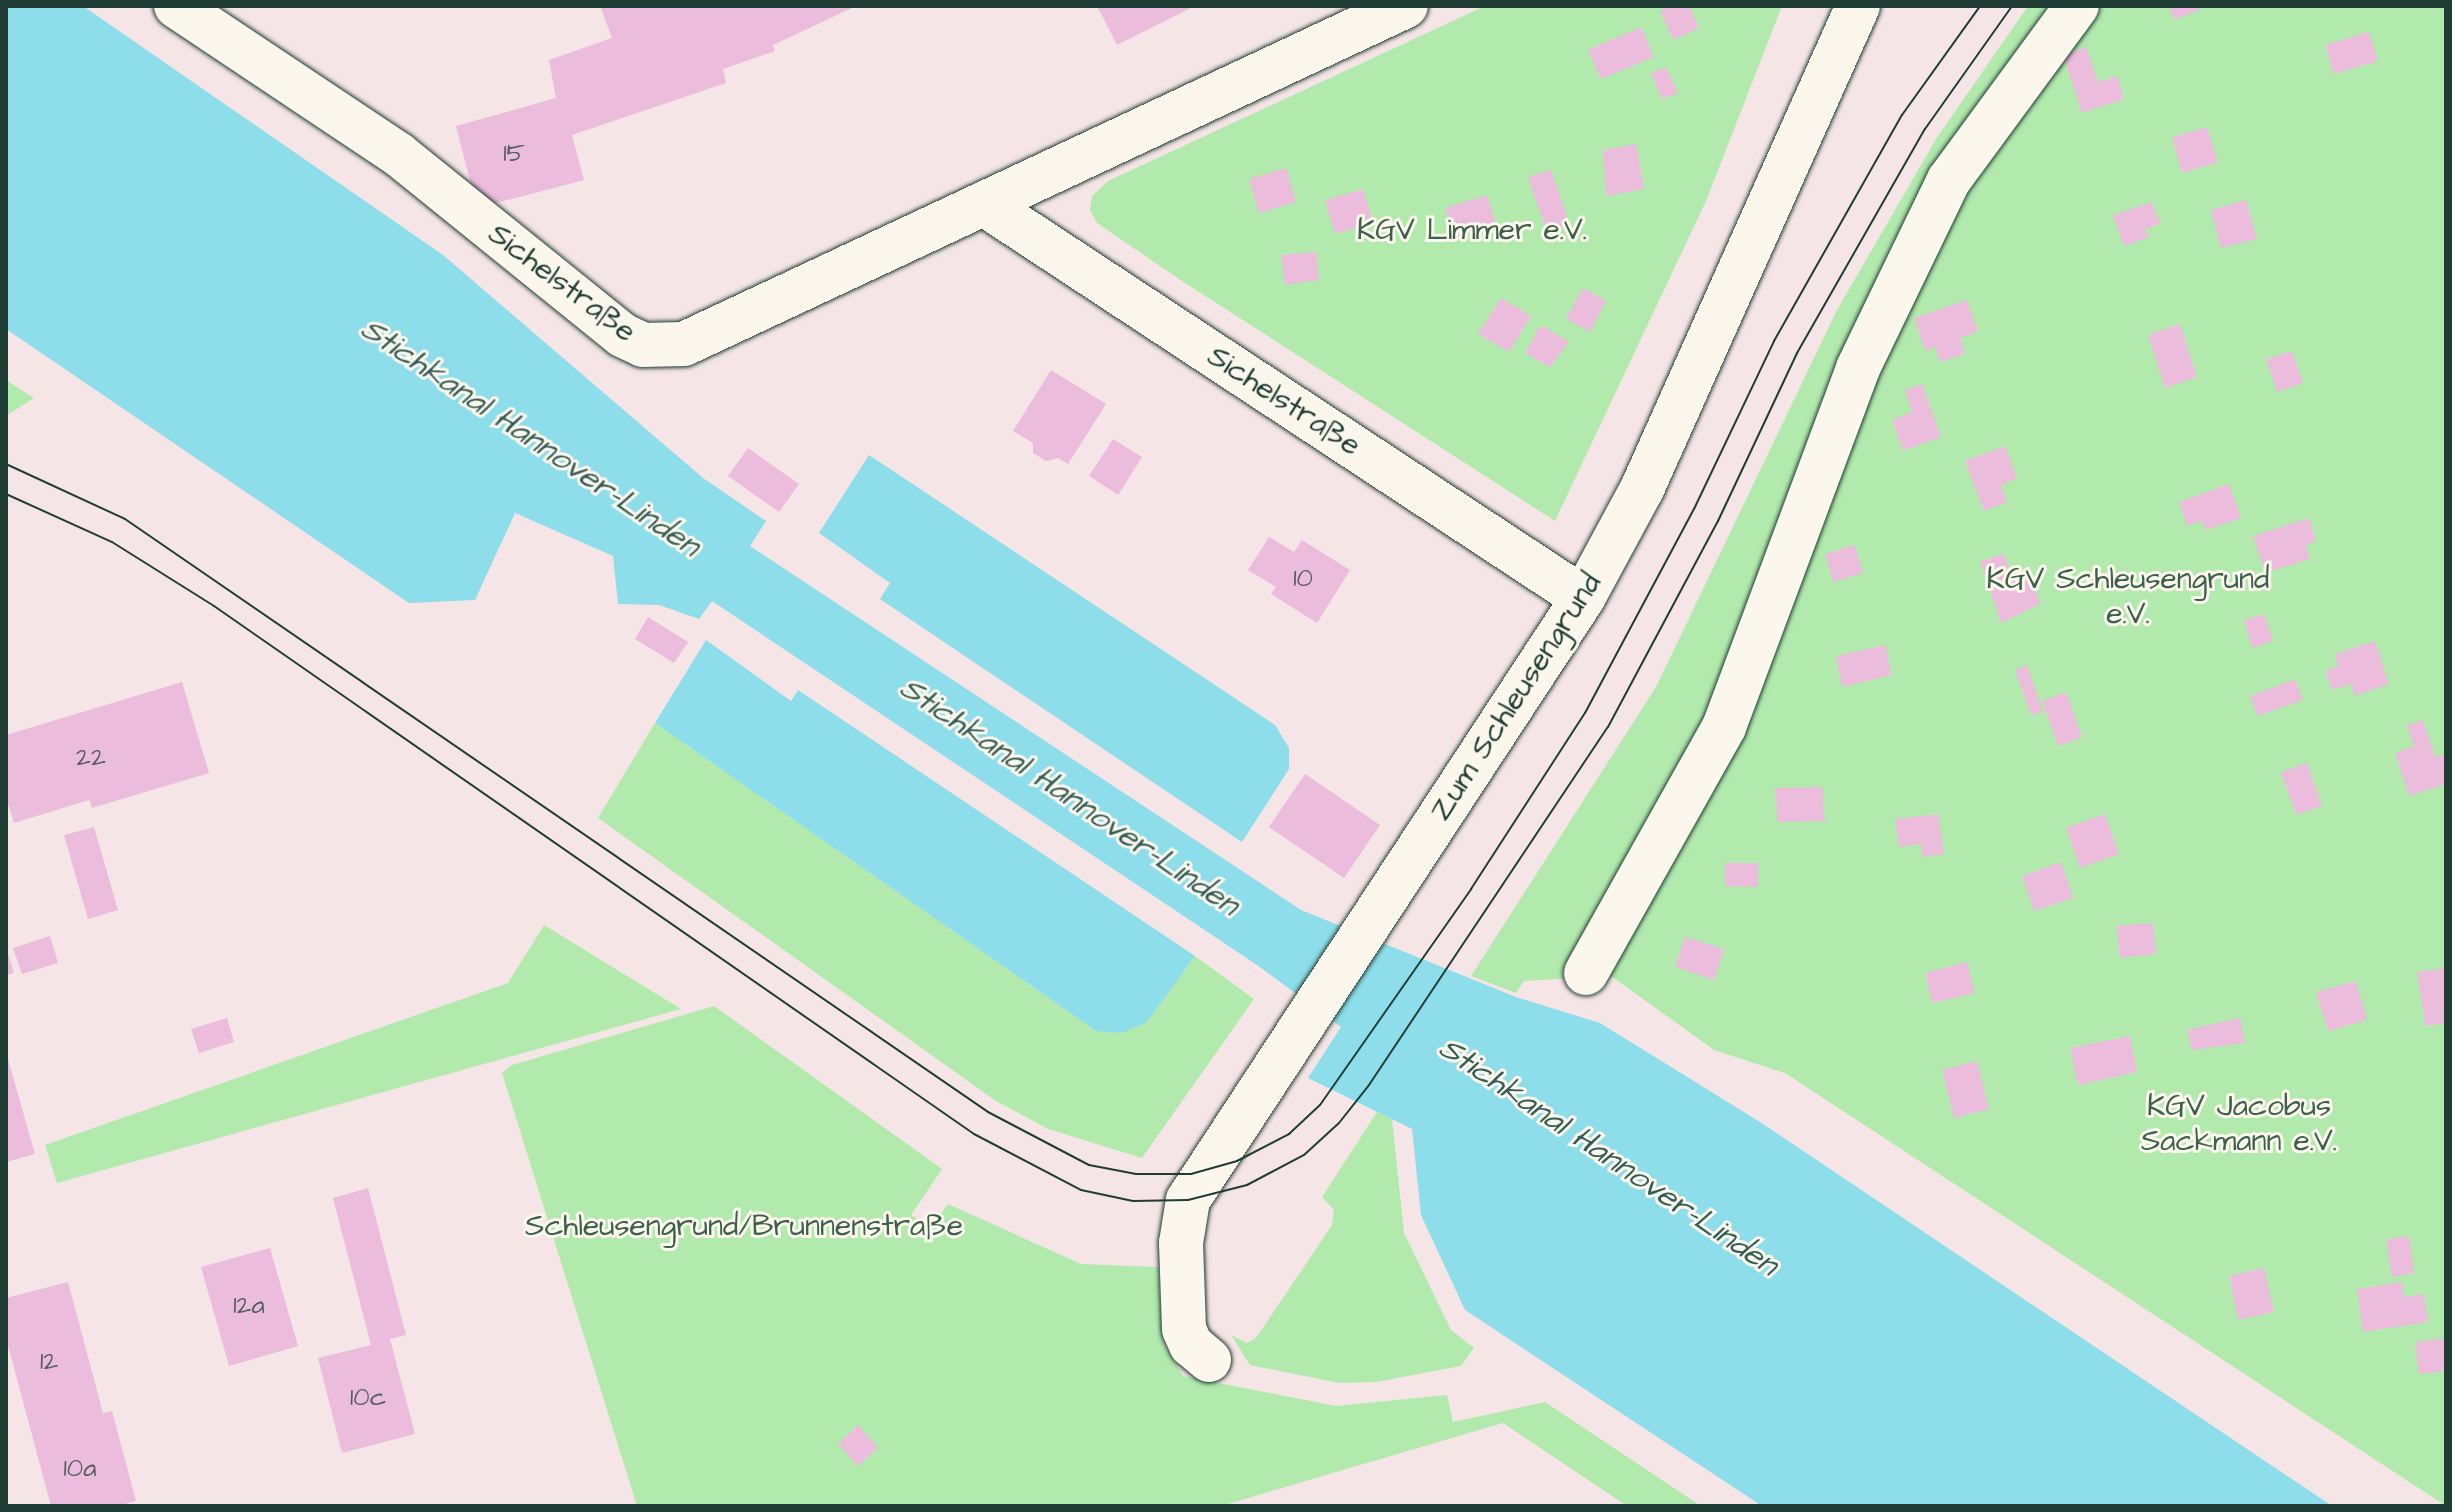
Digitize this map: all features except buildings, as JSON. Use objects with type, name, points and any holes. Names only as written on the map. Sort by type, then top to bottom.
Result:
[{"type":"street","name":"Sichelstraße","points":[[176,6],[398,154],[622,335],[643,345],[684,344],[1406,6]]},
{"type":"street","name":"Zum Schleusengrund","points":[[1209,1360],[1191,1345],[1184,1329],[1181,1243],[1188,1200],[1307,1012],[1374,917],[1583,598],[1642,489],[1858,6]]},
{"type":"street","points":[[1586,973],[1724,727],[1858,368],[1949,180],[2077,6]]},
{"type":"street","name":"Sichelstraße","points":[[984,204],[1583,598]]},
{"type":"green space","name":"KGV Limmer e.V.","points":[[1485,6],[1782,6],[1706,201],[1555,521],[1179,279],[1097,223],[1090,210],[1092,196],[1108,181]]},
{"type":"green space","name":"KGV Schleusengrund e.V.","points":[[2028,6],[2446,6],[2446,1506],[1785,1073],[1714,1050],[1611,976],[1524,981],[1516,993],[1471,976],[1656,687],[1837,310],[1936,139]]},
{"type":"green space","points":[[6,380],[34,398],[6,416]]},
{"type":"green space","points":[[655,723],[1096,1031],[1147,1022],[1195,956],[1254,999],[1142,1158],[1048,1129],[996,1101],[598,818]]},
{"type":"green space","points":[[544,925],[681,1009],[57,1183],[45,1145],[508,983]]},
{"type":"green space","name":"Schleusengrund/Brunnenstraße","points":[[714,1006],[942,1169],[911,1215],[930,1227],[948,1204],[1081,1264],[1158,1267],[1164,1345],[1183,1376],[1336,1406],[1447,1395],[1453,1422],[1545,1402],[1701,1506],[1627,1506],[1503,1423],[1221,1506],[637,1506],[502,1073],[512,1065]]},
{"type":"green space","points":[[1377,1112],[1392,1119],[1404,1233],[1451,1330],[1474,1348],[1461,1366],[1376,1382],[1339,1383],[1250,1365],[1231,1335],[1247,1343],[1256,1338],[1332,1225],[1334,1210],[1322,1197]]},
{"type":"water","name":"Stichkanal Hannover-Linden","points":[[6,6],[83,6],[443,255],[703,478],[766,521],[750,546],[1301,910],[1516,997],[1600,1023],[1760,1122],[2332,1506],[1762,1506],[1465,1310],[1421,1215],[1412,1129],[1308,1078],[1341,1027],[1260,967],[712,601],[699,619],[659,605],[618,604],[613,556],[515,513],[475,600],[409,603],[6,329]]},
{"type":"water","points":[[869,455],[1275,725],[1289,748],[1289,769],[1242,842],[880,599],[890,583],[819,533]]},
{"type":"water","points":[[706,640],[791,701],[798,690],[1195,956],[1147,1022],[1122,1033],[1096,1031],[655,723]]},
{"type":"tram line","points":[[6,464],[125,519],[988,1112],[1089,1165],[1136,1174],[1191,1174],[1237,1161],[1289,1134],[1320,1105],[1471,889],[1585,713],[1694,509],[1774,341],[1902,115],[1980,6]]},
{"type":"tram line","points":[[6,494],[112,542],[214,606],[974,1134],[1081,1190],[1133,1201],[1188,1200],[1247,1185],[1304,1155],[1339,1123],[1369,1085],[1608,727],[1718,521],[1797,353],[1925,129],[2012,6]]},
{"type":"park label","name":"KGV Jacobus Sackmann e.V.","points":[[2239,1123]]}]
